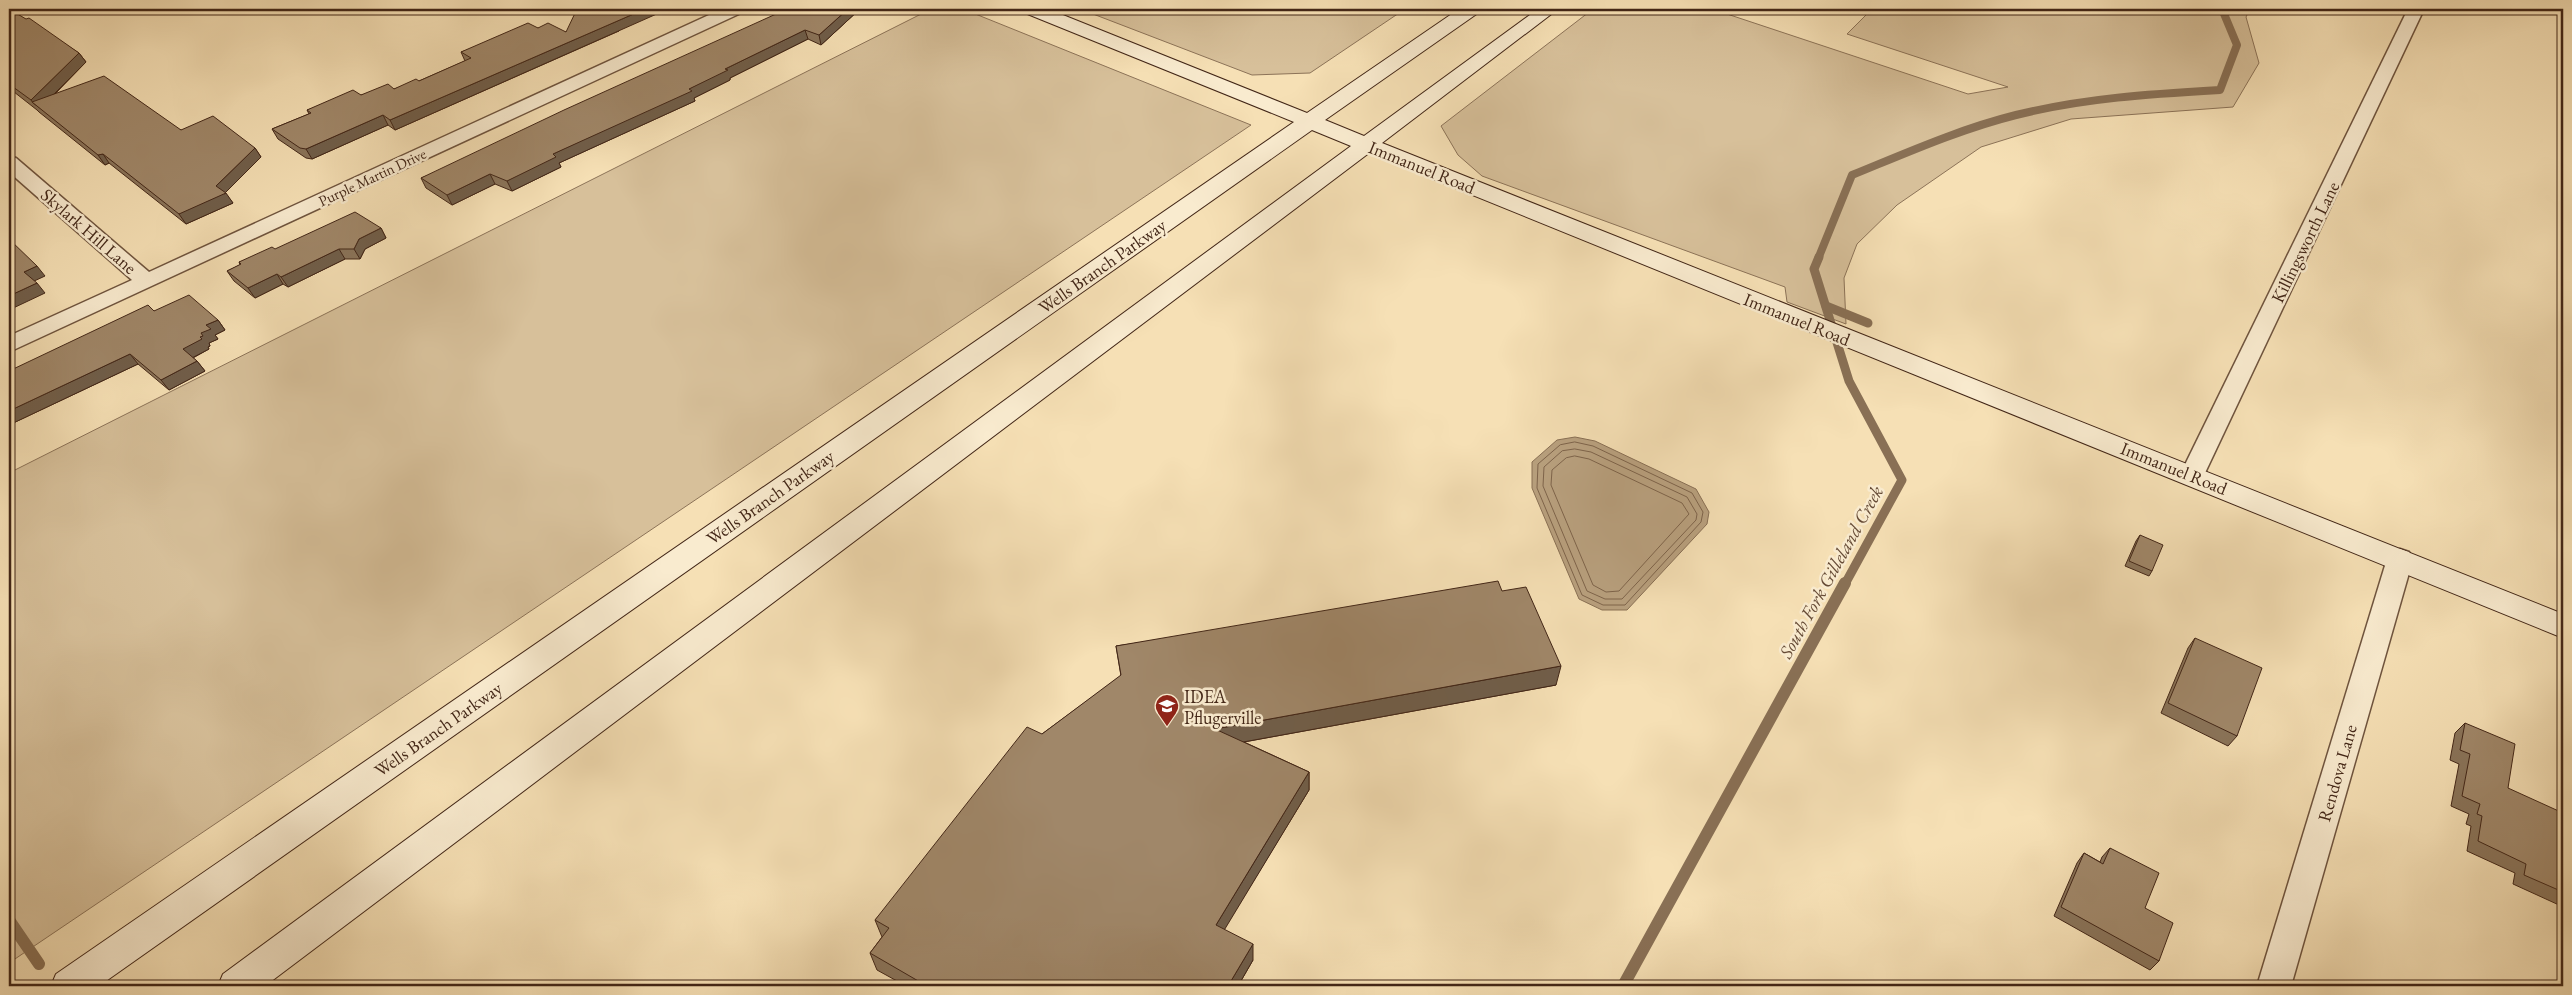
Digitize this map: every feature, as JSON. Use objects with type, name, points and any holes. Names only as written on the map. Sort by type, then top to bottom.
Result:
[{"type":"street","name":"Purple Martin Drive","points":[[9,344],[735,9]]},
{"type":"street","name":"Immanuel Road","points":[[1032,9],[1797,319],[2192,474],[2563,626]]},
{"type":"street","name":"Wells Branch Parkway","points":[[69,986],[1471,9]]},
{"type":"street","points":[[236,986],[1549,9]]},
{"type":"street","name":"Killingsworth Lane","points":[[2192,474],[2416,9]]},
{"type":"street","name":"Skylark Hill Lane","points":[[9,162],[147,281]]},
{"type":"street","name":"Rendova Lane","points":[[2274,986],[2400,559]]},
{"type":"shaded area","points":[[931,9],[963,9],[1251,125],[9,963],[9,473]]},
{"type":"shaded area","points":[[1080,9],[1405,9],[1310,73],[1252,75]]},
{"type":"shaded area","points":[[1593,9],[1712,9],[1968,94],[2008,87],[1847,34],[1872,9],[2250,9],[2246,17],[2259,63],[2233,107],[2071,119],[1981,147],[1897,205],[1857,244],[1844,278],[1846,324],[1787,302],[1785,287],[1482,176],[1458,155],[1441,126]]},
{"type":"water","points":[[1575,437],[1595,441],[1696,489],[1709,512],[1707,524],[1627,610],[1602,610],[1579,599],[1532,488],[1532,462],[1557,440]]},
{"type":"building","points":[[9,9],[26,19],[29,18],[79,53],[31,100],[9,84]]},
{"type":"building","points":[[577,9],[645,9],[390,120],[383,115],[306,149],[300,148],[272,129],[311,113],[307,110],[353,90],[361,95],[388,84],[394,89],[416,79],[419,81],[471,58],[461,52],[528,23],[538,28],[548,23],[566,32]]},
{"type":"building","points":[[787,9],[848,9],[819,35],[805,30],[725,69],[728,70],[689,89],[692,91],[553,154],[556,157],[507,181],[490,174],[447,195],[421,178],[564,110]]},
{"type":"building","points":[[104,76],[181,130],[213,116],[255,148],[216,186],[226,193],[179,214],[103,154],[98,155],[32,102]]},
{"type":"building","points":[[355,212],[381,228],[359,239],[354,249],[339,249],[281,277],[277,274],[248,288],[227,271],[241,264],[239,262],[272,247],[275,249]]},
{"type":"building","points":[[9,239],[37,266],[24,272],[37,283],[9,296]]},
{"type":"building","points":[[189,295],[218,320],[206,325],[211,329],[201,333],[203,336],[200,337],[202,339],[183,349],[197,361],[161,380],[130,354],[9,411],[9,371],[148,305],[154,311]]},
{"type":"building","points":[[2140,535],[2163,545],[2152,571],[2129,561]]},
{"type":"building","points":[[1498,581],[1502,591],[1526,587],[1561,666],[1215,729],[1309,772],[1216,925],[1253,944],[1228,986],[917,986],[920,982],[870,953],[889,928],[875,920],[1027,727],[1042,734],[1121,675],[1116,646]]},
{"type":"building","points":[[2195,638],[2262,668],[2237,736],[2168,703]]},
{"type":"building","points":[[2465,723],[2515,744],[2508,788],[2563,813],[2558,864],[2563,867],[2563,892],[2524,875],[2526,864],[2478,841],[2482,816],[2477,814],[2480,804],[2462,796],[2470,754],[2460,750]]},
{"type":"building","points":[[2110,848],[2159,873],[2145,908],[2173,923],[2159,961],[2061,907],[2084,853],[2103,864]]},
{"type":"waterway","name":"South Fork Gilleland Creek","points":[[1818,259],[1852,175],[1954,134],[2041,109],[2143,95],[2220,90],[2237,45],[2222,9]]},
{"type":"waterway","name":"South Fork Gilleland Creek","points":[[1819,257],[1814,269],[1849,381],[1902,480],[1845,584]]},
{"type":"waterway","points":[[1826,306],[1868,323]]},
{"type":"waterway","name":"South Fork Gilleland Creek","points":[[1623,986],[1845,583]]},
{"type":"waterway","points":[[9,920],[39,964]]},
{"type":"place","name":"IDEA Pflugerville","points":[[1167,727]]}]
